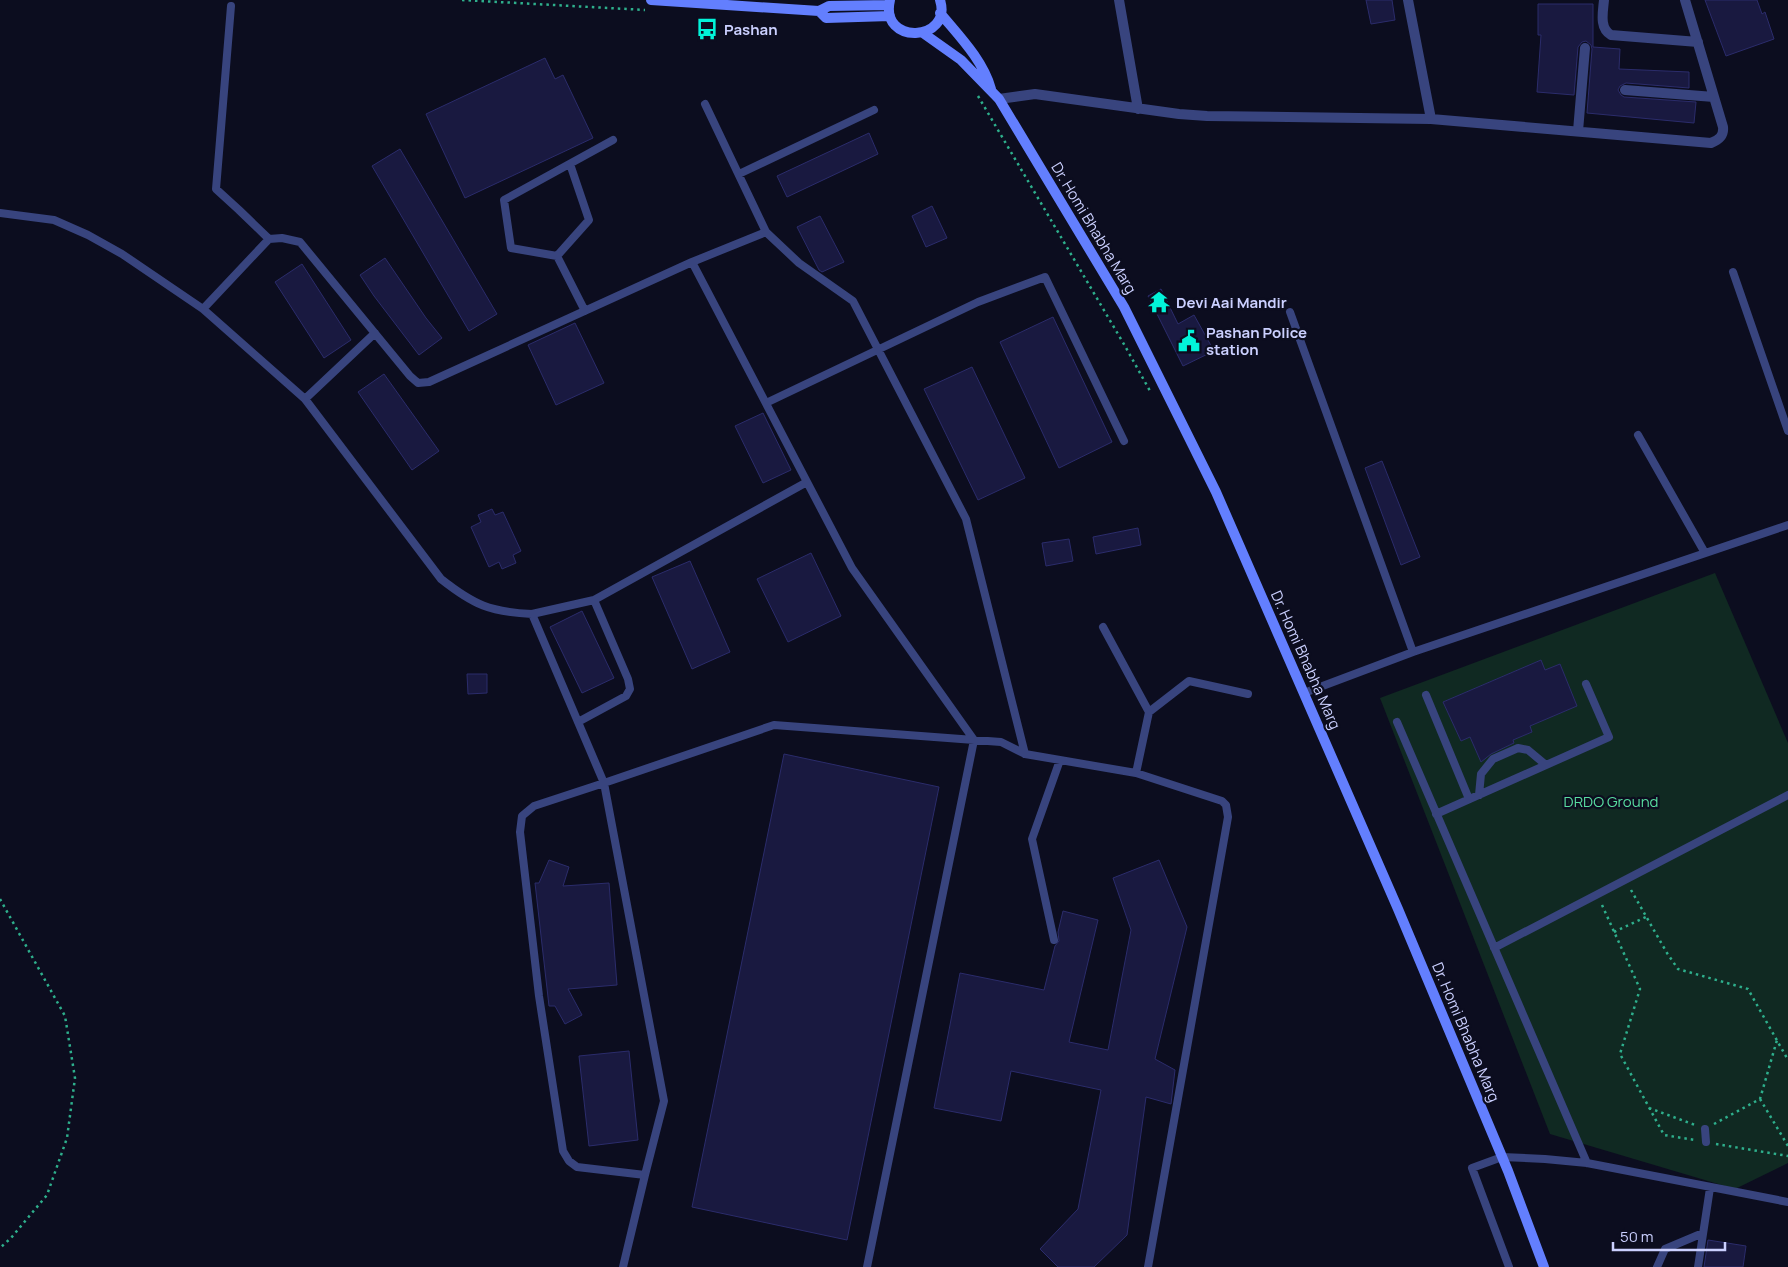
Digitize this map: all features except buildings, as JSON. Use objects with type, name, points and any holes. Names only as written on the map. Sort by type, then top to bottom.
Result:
[{"type":"main road","points":[[651,0],[819,11],[829,6],[889,2],[890,16],[897,27],[905,32],[914,34],[923,33],[937,22],[940,13],[940,0]]},
{"type":"main road","points":[[819,11],[826,18],[890,16]]},
{"type":"main road","name":"Dr. Homi Bhabha Marg","points":[[940,13],[970,49],[988,77],[991,90]]},
{"type":"main road","name":"Dr. Homi Bhabha Marg","points":[[923,33],[961,60],[999,99],[1124,307],[1216,492],[1304,693],[1398,909],[1502,1157],[1544,1267]]},
{"type":"street","points":[[1119,0],[1138,109]]},
{"type":"street","points":[[1408,0],[1431,119]]},
{"type":"street","points":[[1604,0],[1603,26],[1605,31],[1611,35],[1698,42]]},
{"type":"street","points":[[999,99],[1035,94],[1138,109],[1207,116],[1431,119],[1711,143],[1718,140],[1724,132],[1685,0]]},
{"type":"street","points":[[1578,131],[1585,48]]},
{"type":"street","points":[[1625,90],[1714,97]]},
{"type":"lane","points":[[231,6],[216,189],[269,239]]},
{"type":"lane","points":[[705,104],[766,232],[799,264],[853,300],[966,519],[1025,754]]},
{"type":"lane","points":[[739,174],[874,110]]},
{"type":"lane","points":[[557,256],[511,248],[504,200],[614,140]]},
{"type":"lane","points":[[557,256],[589,220],[570,164]]},
{"type":"lane","points":[[0,213],[54,220],[88,235],[122,254],[203,309],[305,399],[441,579],[460,594],[479,605],[511,613],[532,614],[594,600],[808,482]]},
{"type":"lane","points":[[203,309],[269,239],[282,238],[300,242],[410,376],[418,383],[429,382],[692,262],[766,232]]},
{"type":"lane","points":[[557,256],[585,311]]},
{"type":"lane","points":[[692,262],[852,568],[974,740],[866,1267]]},
{"type":"lane","points":[[1732,272],[1788,431]]},
{"type":"lane","points":[[766,402],[978,302],[1045,277],[1124,441]]},
{"type":"lane","points":[[1290,312],[1413,652]]},
{"type":"lane","points":[[305,399],[375,333]]},
{"type":"lane","points":[[1638,435],[1705,553]]},
{"type":"lane","points":[[1304,693],[1413,652],[1788,526]]},
{"type":"lane","points":[[578,722],[626,696],[630,689],[628,679],[594,600]]},
{"type":"lane","points":[[532,614],[604,782],[664,1101],[623,1267]]},
{"type":"lane","points":[[1103,627],[1149,712]]},
{"type":"lane","points":[[1136,773],[1149,712],[1189,681],[1248,694]]},
{"type":"lane","points":[[1436,814],[1610,737],[1586,684]]},
{"type":"lane","points":[[1426,696],[1469,799]]},
{"type":"lane","points":[[1397,722],[1587,1163]]},
{"type":"lane","points":[[645,1175],[577,1167],[569,1161],[563,1151],[539,996],[520,832],[522,816],[534,806],[774,725],[1001,742],[1025,754],[1136,773],[1217,799],[1226,806],[1228,817],[1148,1267]]},
{"type":"lane","points":[[1479,794],[1482,774],[1493,759],[1518,748],[1528,750],[1546,765]]},
{"type":"lane","points":[[1054,940],[1032,838],[1060,760]]},
{"type":"lane","points":[[1494,948],[1788,795]]},
{"type":"lane","points":[[1705,1129],[1706,1142]]},
{"type":"lane","points":[[1509,1267],[1472,1168],[1502,1157],[1587,1163],[1788,1202]]},
{"type":"lane","points":[[1698,1267],[1710,1188]]},
{"type":"lane","points":[[1657,1267],[1665,1249],[1703,1232]]},
{"type":"path","points":[[1625,880],[1667,953],[1678,968],[1748,989],[1788,1060]]},
{"type":"path","points":[[1598,894],[1640,989],[1620,1054],[1664,1135],[1788,1156]]},
{"type":"path","points":[[0,899],[65,1016],[75,1078],[67,1138],[47,1195],[11,1238],[0,1248]]},
{"type":"path","points":[[1614,932],[1646,917]]},
{"type":"path","points":[[1649,1108],[1705,1129],[1760,1099],[1777,1040]]},
{"type":"path","points":[[1760,1099],[1788,1146]]},
{"type":"green space","name":"DRDO Ground","points":[[1715,573],[1788,743],[1788,1163],[1735,1189],[1550,1134],[1380,698]]},
{"type":"place","name":"Pashan","points":[[707,29]]},
{"type":"place","name":"Devi Aai Mandir","points":[[1159,302]]},
{"type":"place","name":"Pashan Police station","points":[[1189,341]]}]
